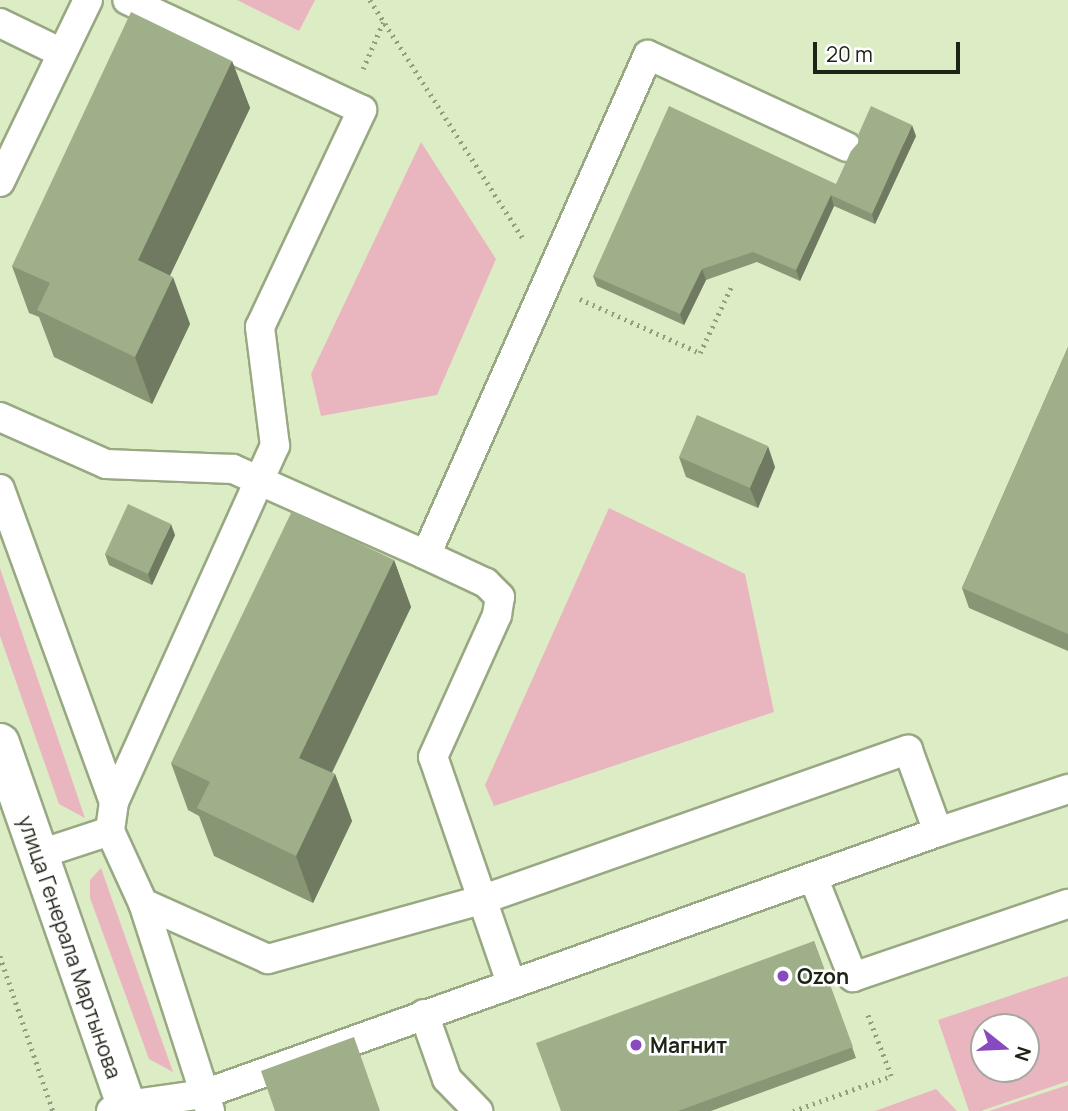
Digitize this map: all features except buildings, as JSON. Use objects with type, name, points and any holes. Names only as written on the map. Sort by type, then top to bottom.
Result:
[{"type":"street","name":"улица Генерала Мартынова","points":[[0,743],[122,1109]]},
{"type":"lane","points":[[0,182],[88,0]]},
{"type":"lane","points":[[127,0],[362,110],[260,327],[275,446],[114,802],[110,831],[143,902],[207,1102]]},
{"type":"lane","points":[[0,23],[62,53]]},
{"type":"lane","points":[[426,555],[648,55],[847,147]]},
{"type":"lane","points":[[0,417],[106,464],[233,469],[261,479],[485,583],[500,597],[497,614],[433,757],[511,983]]},
{"type":"lane","points":[[0,489],[114,802]]},
{"type":"lane","points":[[143,902],[268,959],[481,900],[908,750],[938,832]]},
{"type":"lane","points":[[122,1109],[207,1102],[424,1014],[938,832],[1067,793]]},
{"type":"lane","points":[[37,855],[110,831]]},
{"type":"lane","points":[[813,877],[853,976],[1068,904]]},
{"type":"lane","points":[[424,1014],[447,1079],[478,1111]]},
{"type":"path","points":[[370,0],[529,247]]},
{"type":"path","points":[[348,104],[384,22]]},
{"type":"path","points":[[575,297],[700,353],[732,285]]},
{"type":"path","points":[[0,956],[53,1111]]},
{"type":"path","points":[[793,1111],[891,1076],[853,976]]},
{"type":"shaded area","points":[[237,0],[315,0],[299,31]]},
{"type":"shaded area","points":[[421,142],[496,259],[437,395],[321,416],[311,374]]},
{"type":"shaded area","points":[[609,508],[745,574],[774,712],[494,806],[485,785]]},
{"type":"shaded area","points":[[0,568],[85,818],[59,804],[0,636]]},
{"type":"shaded area","points":[[101,868],[173,1072],[149,1059],[90,898],[90,880]]},
{"type":"shaded area","points":[[1068,976],[1068,1081],[981,1111],[969,1111],[938,1020]]},
{"type":"shaded area","points":[[1068,1085],[1068,1111],[989,1111]]},
{"type":"shaded area","points":[[936,1089],[957,1111],[875,1111]]},
{"type":"place","name":"Ozon","points":[[783,976]]},
{"type":"place","name":"Магнит","points":[[636,1045]]}]
